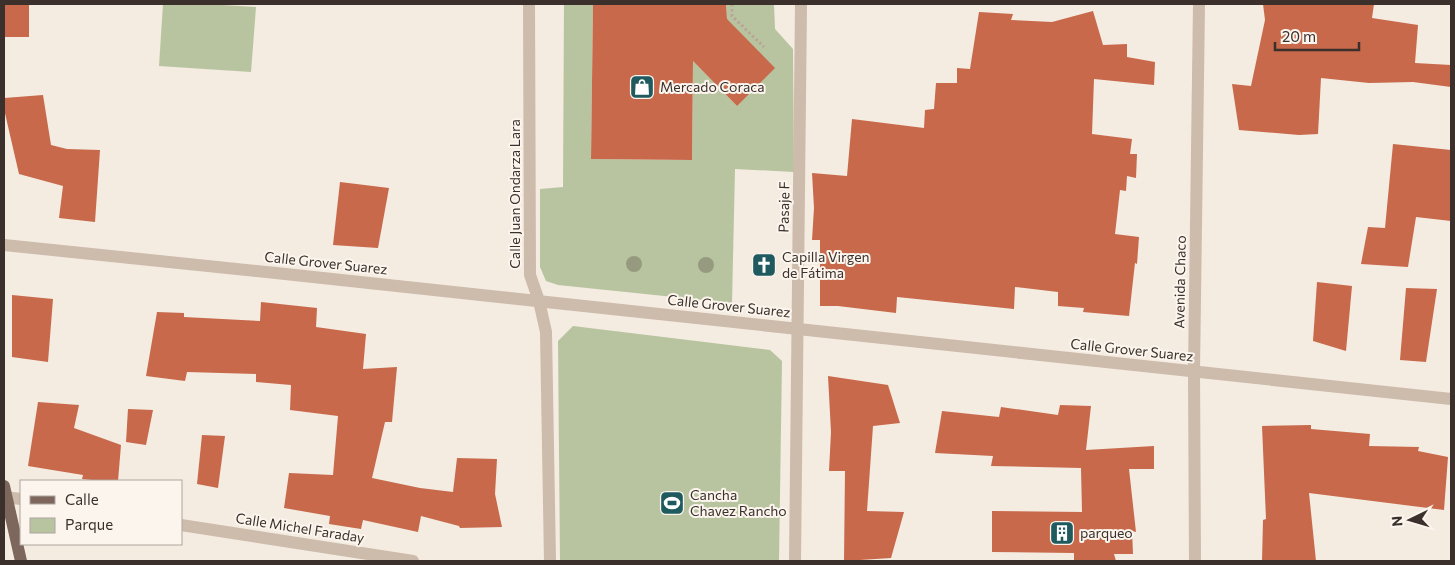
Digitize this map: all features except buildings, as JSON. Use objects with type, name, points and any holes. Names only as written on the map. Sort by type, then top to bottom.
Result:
[{"type":"main road","points":[[5,493],[21,561]]},
{"type":"street","name":"Calle Juan Ondarza Lara","points":[[530,4],[530,274],[546,332],[550,561]]},
{"type":"street","name":"Pasaje F","points":[[795,561],[801,4]]},
{"type":"street","name":"Avenida Chaco","points":[[1195,561],[1194,372],[1199,4]]},
{"type":"street","name":"Calle Grover Suarez","points":[[4,245],[1451,399]]},
{"type":"street","points":[[5,493],[20,499]]},
{"type":"street","name":"Calle Michel Faraday","points":[[182,524],[414,561]]},
{"type":"path","points":[[732,4],[732,16],[764,47]]},
{"type":"green space","points":[[163,4],[256,7],[251,72],[159,66]]},
{"type":"green space","points":[[564,4],[593,4],[591,159],[692,160],[693,61],[737,106],[726,4],[774,4],[775,29],[793,49],[794,172],[735,169],[732,303],[558,285],[546,281],[540,267],[540,189],[563,187]]},
{"type":"green space","points":[[573,326],[770,350],[782,361],[779,561],[560,561],[558,341]]},
{"type":"place","name":"Mercado Coraca","points":[[642,87]]},
{"type":"place","name":"Capilla Virgen de Fátima","points":[[764,265]]},
{"type":"place","name":"Cancha Chavez Rancho","points":[[672,503]]},
{"type":"place","name":"parqueo","points":[[1062,533]]}]
